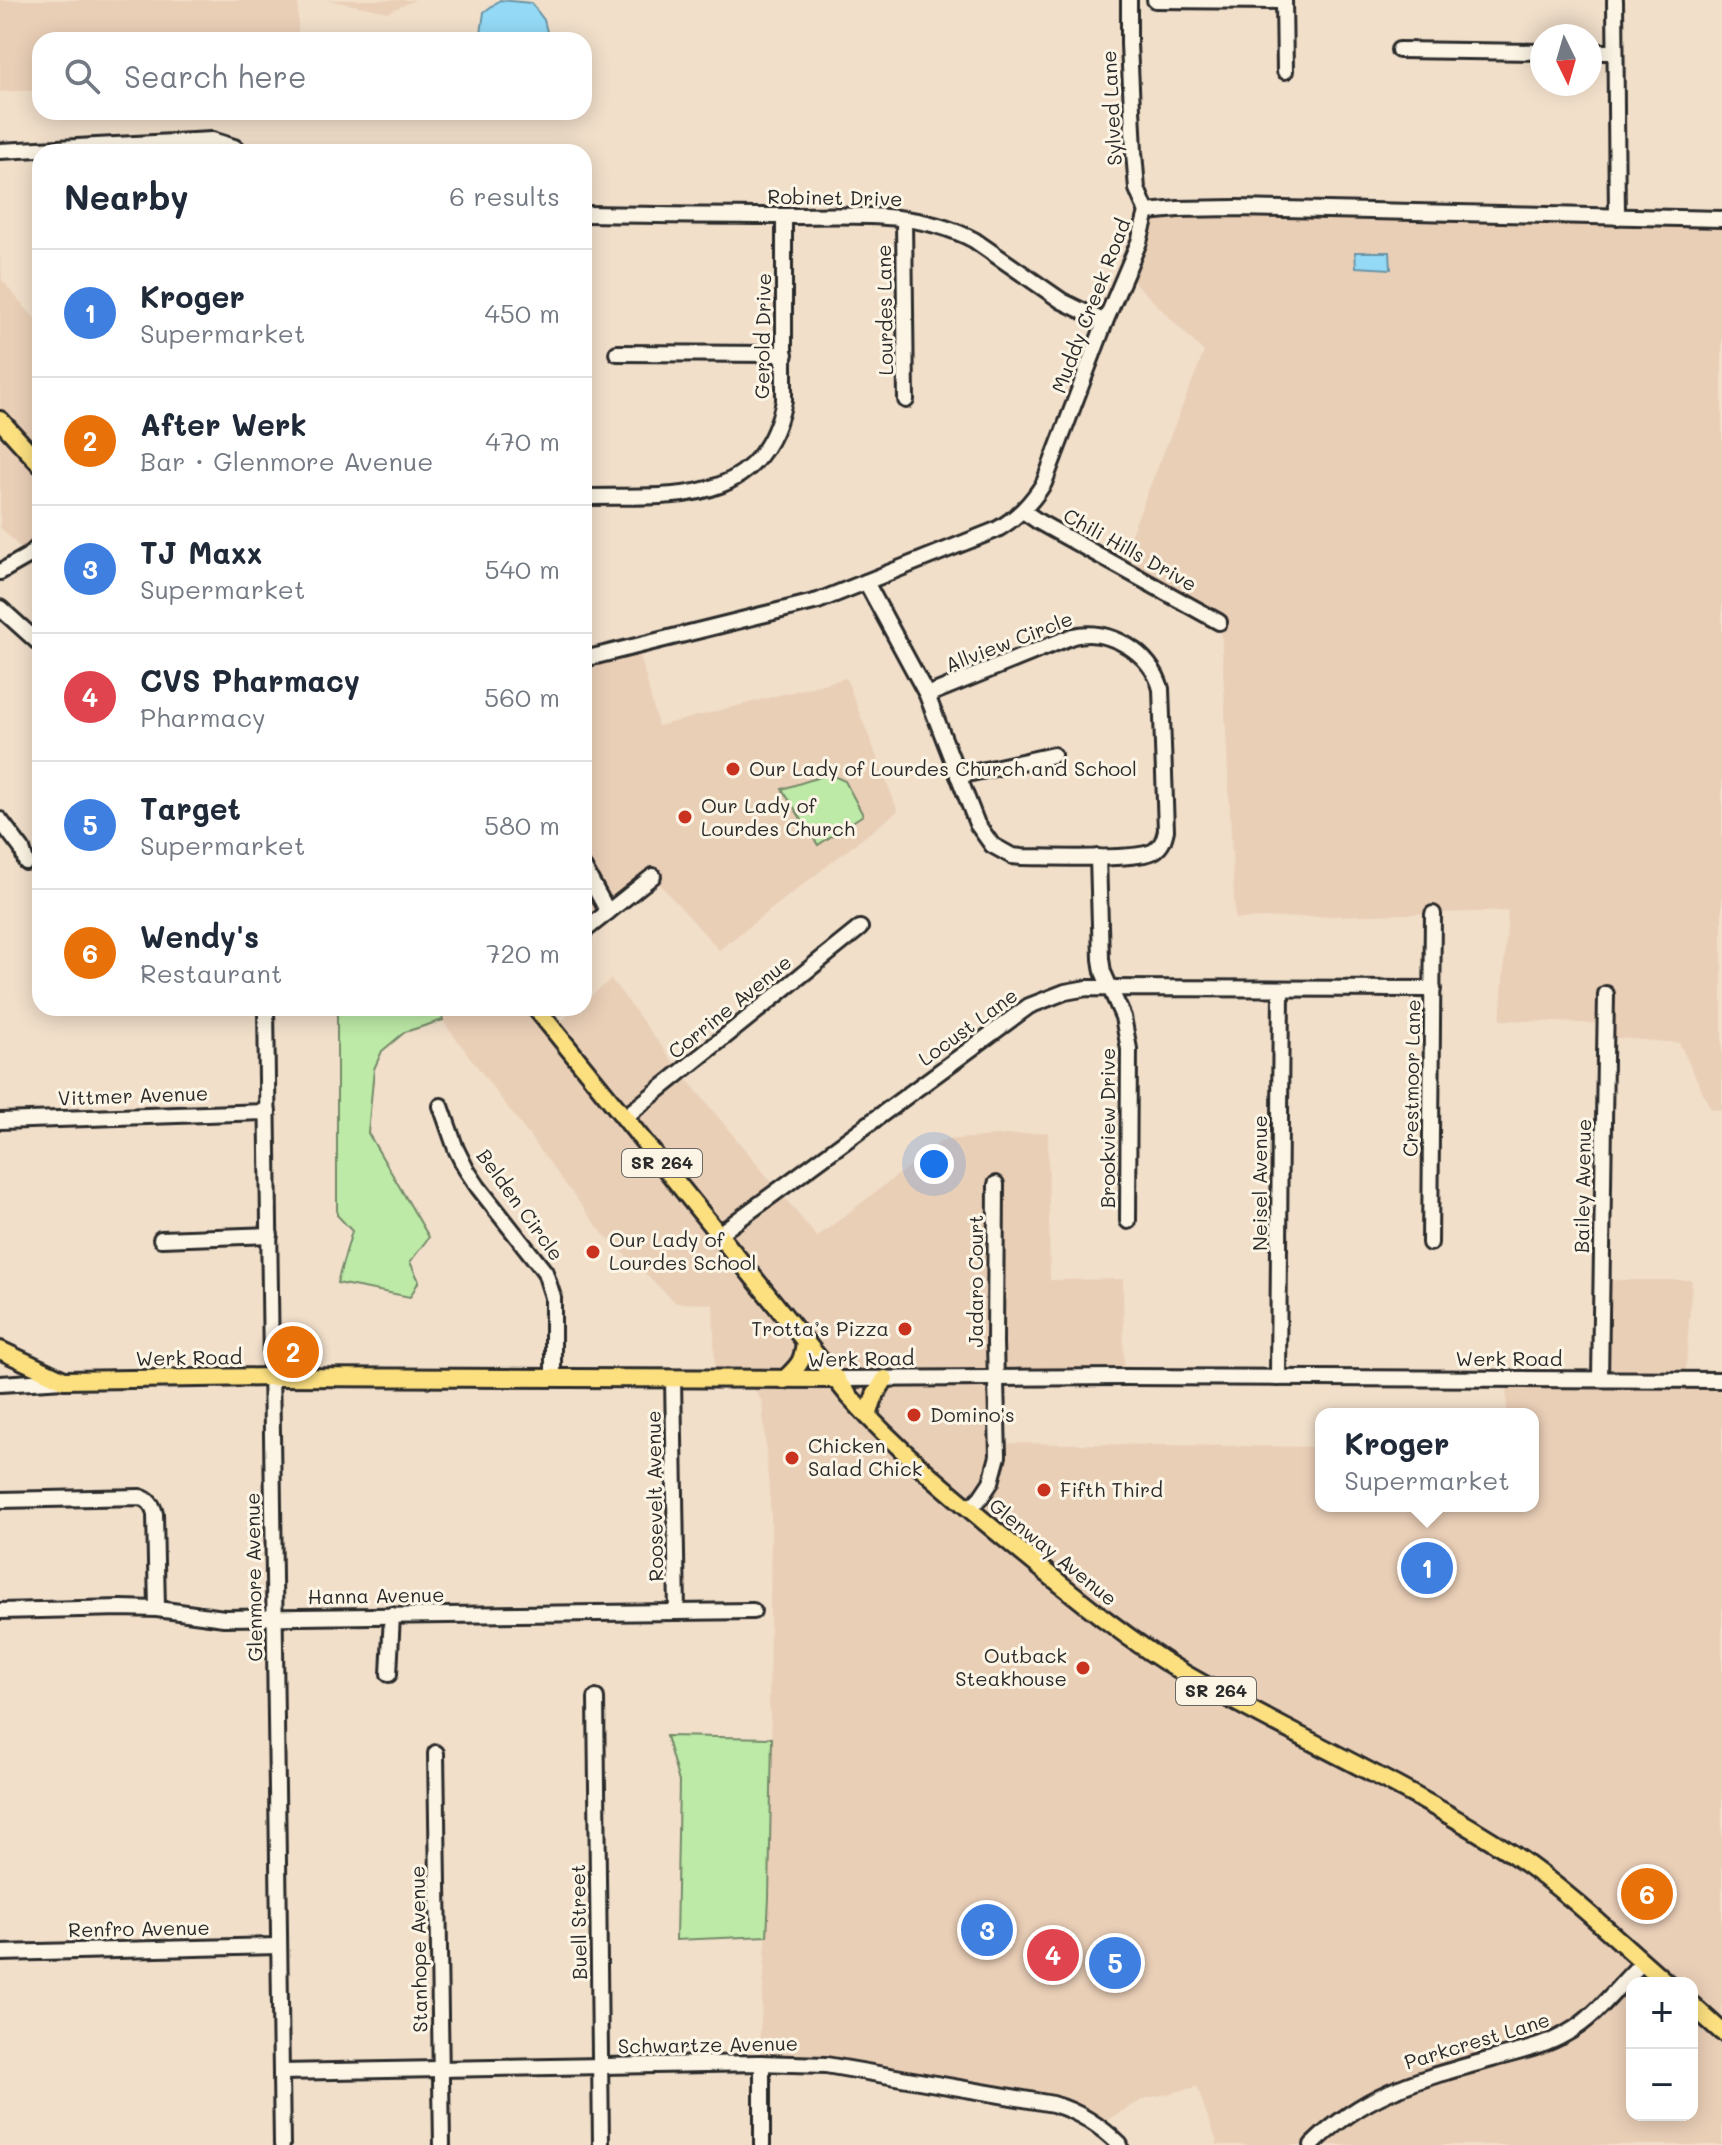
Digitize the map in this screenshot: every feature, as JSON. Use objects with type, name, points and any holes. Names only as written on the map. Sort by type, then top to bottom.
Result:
[{"type":"main road","points":[[0,420],[32,455]]},
{"type":"main road","name":"Glenway Avenue","points":[[543,1016],[868,1416],[896,1446],[969,1509],[1100,1617],[1140,1645],[1219,1693],[1432,1806],[1513,1855],[1559,1887],[1660,1977]]},
{"type":"main road","points":[[784,1380],[801,1362],[805,1341]]},
{"type":"main road","points":[[0,1350],[64,1380]]},
{"type":"main road","name":"Werk Road","points":[[64,1380],[271,1377],[837,1379]]},
{"type":"main road","points":[[868,1416],[875,1395],[885,1379]]},
{"type":"main road","points":[[1698,2010],[1722,2032]]},
{"type":"street","name":"Sylved Lane","points":[[1129,0],[1137,189],[1147,212]]},
{"type":"street","points":[[1155,0],[1284,1],[1285,71]]},
{"type":"street","points":[[1615,0],[1617,217]]},
{"type":"street","points":[[1399,50],[1530,52]]},
{"type":"street","points":[[1602,52],[1615,52]]},
{"type":"street","points":[[135,144],[212,140],[227,144]]},
{"type":"street","points":[[0,151],[32,149]]},
{"type":"street","name":"Muddy Creek Road","points":[[592,657],[818,601],[996,530],[1011,521],[1034,500],[1044,483],[1139,242],[1147,212],[1236,208],[1722,219]]},
{"type":"street","name":"Robinet Drive","points":[[592,214],[842,216],[904,219],[942,226],[986,248],[1062,301],[1105,322]]},
{"type":"street","name":"Gerold Drive","points":[[592,497],[706,491],[735,478],[756,460],[774,434],[784,401],[784,216]]},
{"type":"street","name":"Lourdes Lane","points":[[904,219],[906,400]]},
{"type":"street","points":[[617,353],[785,354]]},
{"type":"street","name":"Chili Hills Drive","points":[[1023,511],[1219,622]]},
{"type":"street","points":[[0,572],[32,552]]},
{"type":"street","name":"Allview Circle","points":[[866,582],[927,695],[977,824],[984,837],[1000,851],[1022,857],[1145,855],[1158,848],[1165,838],[1161,689],[1153,668],[1146,660],[1114,640],[1101,635],[1081,634],[927,695]]},
{"type":"street","points":[[0,608],[32,637]]},
{"type":"street","points":[[958,776],[1053,755]]},
{"type":"street","points":[[0,820],[22,849],[26,862]]},
{"type":"street","name":"Brookview Drive","points":[[1098,857],[1103,972],[1123,1017],[1129,1049],[1128,1221]]},
{"type":"street","points":[[592,925],[653,876]]},
{"type":"street","points":[[592,883],[608,912]]},
{"type":"street","name":"Crestmoor Lane","points":[[1430,1243],[1433,914]]},
{"type":"street","name":"Corrine Avenue","points":[[625,1117],[860,928]]},
{"type":"street","name":"Locust Lane","points":[[719,1234],[1029,1006],[1065,992],[1087,988],[1433,989]]},
{"type":"street","name":"Neisel Avenue","points":[[1278,1378],[1281,989]]},
{"type":"street","name":"Bailey Avenue","points":[[1600,1379],[1606,994]]},
{"type":"street","name":"Glenmore Avenue","points":[[266,1016],[282,2145]]},
{"type":"street","name":"Belden Circle","points":[[441,1106],[466,1169],[545,1272],[553,1297],[553,1378]]},
{"type":"street","name":"Vittmer Avenue","points":[[0,1121],[268,1112]]},
{"type":"street","name":"Jadaro Court","points":[[969,1509],[991,1482],[997,1464],[996,1184]]},
{"type":"street","points":[[161,1239],[270,1235]]},
{"type":"street","name":"Roosevelt Avenue","points":[[673,1379],[677,1612]]},
{"type":"street","name":"Werk Road","points":[[837,1379],[1722,1380]]},
{"type":"street","name":"Werk Road","points":[[0,1384],[64,1380]]},
{"type":"street","points":[[0,1500],[145,1499],[154,1508],[155,1514],[157,1609]]},
{"type":"street","name":"Hanna Avenue","points":[[0,1611],[121,1608],[157,1609],[211,1617],[274,1617],[753,1611]]},
{"type":"street","points":[[389,1674],[392,1615]]},
{"type":"street","name":"Buell Street","points":[[596,1698],[601,2145]]},
{"type":"street","name":"Stanhope Avenue","points":[[436,1753],[442,2145]]},
{"type":"street","name":"Renfro Avenue","points":[[0,1953],[279,1946]]},
{"type":"street","name":"Parkcrest Lane","points":[[1312,2145],[1350,2114],[1388,2091],[1538,2046],[1568,2033],[1583,2023],[1643,1962]]},
{"type":"street","points":[[762,2063],[762,2145]]},
{"type":"street","name":"Schwartze Avenue","points":[[281,2072],[762,2063],[826,2065],[1053,2104],[1087,2117],[1120,2145]]},
{"type":"shaded area","points":[[0,0],[298,0],[298,32],[32,32],[32,90],[0,92]]},
{"type":"shaded area","points":[[328,0],[415,0],[388,12]]},
{"type":"shaded area","points":[[1147,212],[1722,219],[1722,1110],[1711,1109],[1679,1043],[1606,1037],[1606,1024],[1500,1020],[1508,911],[1235,919],[1221,628],[1118,566],[1204,352],[1126,274]]},
{"type":"shaded area","points":[[0,253],[2,280],[32,316],[32,552],[28,556],[0,527]]},
{"type":"shaded area","name":"Our Lady of Lourdes Church and School","points":[[638,646],[658,726],[846,678],[898,811],[719,950],[653,877],[592,925],[592,657]]},
{"type":"shaded area","points":[[611,979],[681,1072],[817,1237],[943,1140],[1048,1132],[1050,1280],[1123,1279],[1124,1377],[997,1378],[998,1443],[1315,1447],[1315,1512],[1539,1512],[1539,1408],[1507,1408],[1506,1380],[1599,1379],[1602,1280],[1692,1280],[1685,1379],[1722,1380],[1722,2145],[1218,2145],[1197,2087],[1144,2099],[1098,2125],[1086,2117],[826,2065],[758,2063],[769,1898],[772,1738],[769,1703],[771,1516],[762,1401],[740,1370],[715,1369],[713,1304],[676,1303],[603,1234],[439,1016],[543,1016],[553,1028],[567,1016],[592,1016],[592,995]]},
{"type":"green space","points":[[829,774],[845,781],[863,815],[818,845],[782,789]]},
{"type":"green space","points":[[337,1016],[442,1016],[443,1020],[405,1032],[382,1051],[374,1069],[368,1133],[429,1237],[410,1262],[419,1281],[410,1297],[337,1283],[352,1231],[337,1215]]},
{"type":"green space","points":[[666,1736],[772,1738],[767,1936],[676,1940],[679,1782]]},
{"type":"water","points":[[500,0],[531,3],[544,20],[547,32],[481,32],[484,12]]},
{"type":"water","points":[[1355,252],[1390,252],[1391,269],[1356,267]]},
{"type":"place","name":"Our Lady of Lourdes Church and School","points":[[733,769]]},
{"type":"place","name":"Our Lady of Lourdes Church","points":[[685,817]]},
{"type":"place","name":"Our Lady of Lourdes School","points":[[593,1252]]},
{"type":"place","name":"Trotta’s Pizza","points":[[905,1329]]},
{"type":"place","name":"After Werk","points":[[293,1352]]},
{"type":"place","name":"Domino's","points":[[914,1415]]},
{"type":"place","name":"Chicken Salad Chick","points":[[792,1458]]},
{"type":"place","name":"Fifth Third","points":[[1044,1490]]},
{"type":"place","name":"Kroger","points":[[1427,1568]]},
{"type":"place","name":"Outback Steakhouse","points":[[1083,1668]]},
{"type":"place","name":"Wendy's","points":[[1647,1894]]},
{"type":"place","name":"TJ Maxx","points":[[987,1930]]},
{"type":"place","name":"CVS Pharmacy","points":[[1053,1955]]},
{"type":"place","name":"Target","points":[[1115,1963]]}]
